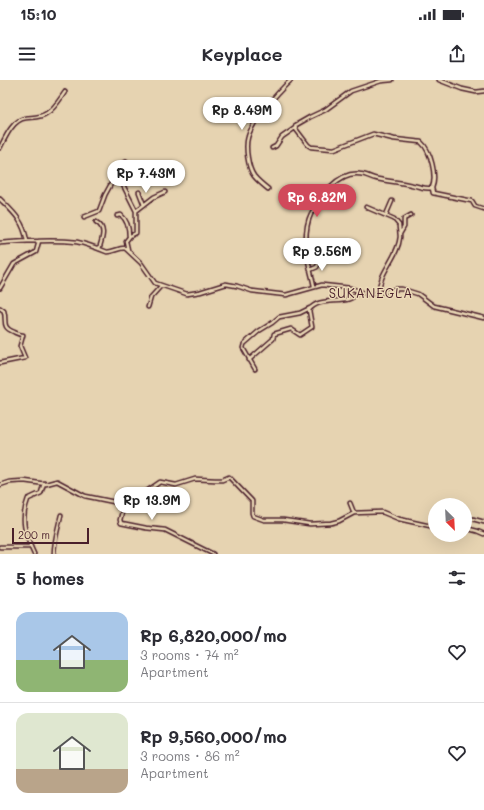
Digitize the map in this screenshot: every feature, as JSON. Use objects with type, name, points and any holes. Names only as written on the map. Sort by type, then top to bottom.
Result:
[{"type":"street","points":[[268,189],[254,177],[251,172],[247,148],[248,136],[274,98],[291,80]]},
{"type":"street","points":[[272,148],[282,137],[301,122],[325,110],[351,91],[381,80],[392,80]]},
{"type":"street","points":[[439,80],[476,92],[484,91]]},
{"type":"street","points":[[0,148],[7,133],[19,121],[23,118],[34,118],[46,114],[55,106],[65,92]]},
{"type":"street","points":[[295,128],[311,147],[334,149],[373,134],[394,139],[421,142],[431,155],[434,180],[432,188],[433,193],[472,201],[476,207],[484,209]]},
{"type":"street","points":[[84,217],[100,211],[103,198],[126,160]]},
{"type":"street","points":[[117,173],[136,211],[136,233],[129,237]]},
{"type":"street","points":[[314,286],[308,264],[306,249],[308,222],[311,214],[326,191],[336,182],[344,176],[360,174],[376,179],[406,183],[428,189],[432,188]]},
{"type":"street","points":[[139,192],[144,205]]},
{"type":"street","points":[[136,211],[154,197],[165,192]]},
{"type":"street","points":[[0,199],[16,214],[27,241]]},
{"type":"street","points":[[386,216],[392,201]]},
{"type":"street","points":[[366,207],[397,221],[399,224],[400,234]]},
{"type":"street","points":[[117,216],[121,215],[125,219],[129,230],[129,237],[126,240],[128,250]]},
{"type":"street","points":[[380,294],[379,286],[382,284],[384,272],[395,253],[400,234],[404,226],[404,219],[411,215]]},
{"type":"street","points":[[96,222],[101,225],[103,232],[98,249]]},
{"type":"street","points":[[0,243],[27,241],[78,242],[110,252],[121,248],[128,250],[141,263],[154,282],[187,294],[200,292],[226,284],[252,291],[286,295],[314,286],[350,288],[360,292],[380,294],[396,289],[408,290],[418,294],[434,306],[484,318]]},
{"type":"street","points":[[0,288],[14,264],[36,252],[39,241]]},
{"type":"street","points":[[310,270],[317,267],[320,260]]},
{"type":"street","points":[[148,307],[151,297],[162,285]]},
{"type":"street","points":[[255,369],[243,346],[275,319],[281,316],[300,314],[320,303],[350,299],[360,292]]},
{"type":"street","points":[[0,308],[4,311],[5,324],[8,330],[19,335],[23,335],[20,345],[25,358],[0,363]]},
{"type":"street","points":[[249,360],[273,339],[274,334],[291,329],[300,335],[312,327],[309,310],[310,308]]},
{"type":"street","points":[[0,485],[6,482],[24,481],[44,483],[57,481],[86,496],[124,504],[161,482],[176,485],[195,479],[222,480],[229,477],[252,501],[252,514],[254,517],[264,520],[283,520],[310,524],[331,523],[354,514],[385,512],[394,518],[428,526]]},
{"type":"street","points":[[34,554],[26,534],[24,511],[28,499],[41,494],[44,483]]},
{"type":"street","points":[[350,503],[354,514]]},
{"type":"street","points":[[124,504],[120,520],[121,522],[146,528],[165,530],[213,554]]},
{"type":"street","points":[[54,554],[54,544],[61,516]]},
{"type":"street","points":[[472,519],[484,522]]},
{"type":"street","points":[[472,529],[484,533]]},
{"type":"street","points":[[0,547],[31,547]]},
{"type":"district","name":"SUKANEGLA","points":[[371,293]]}]
